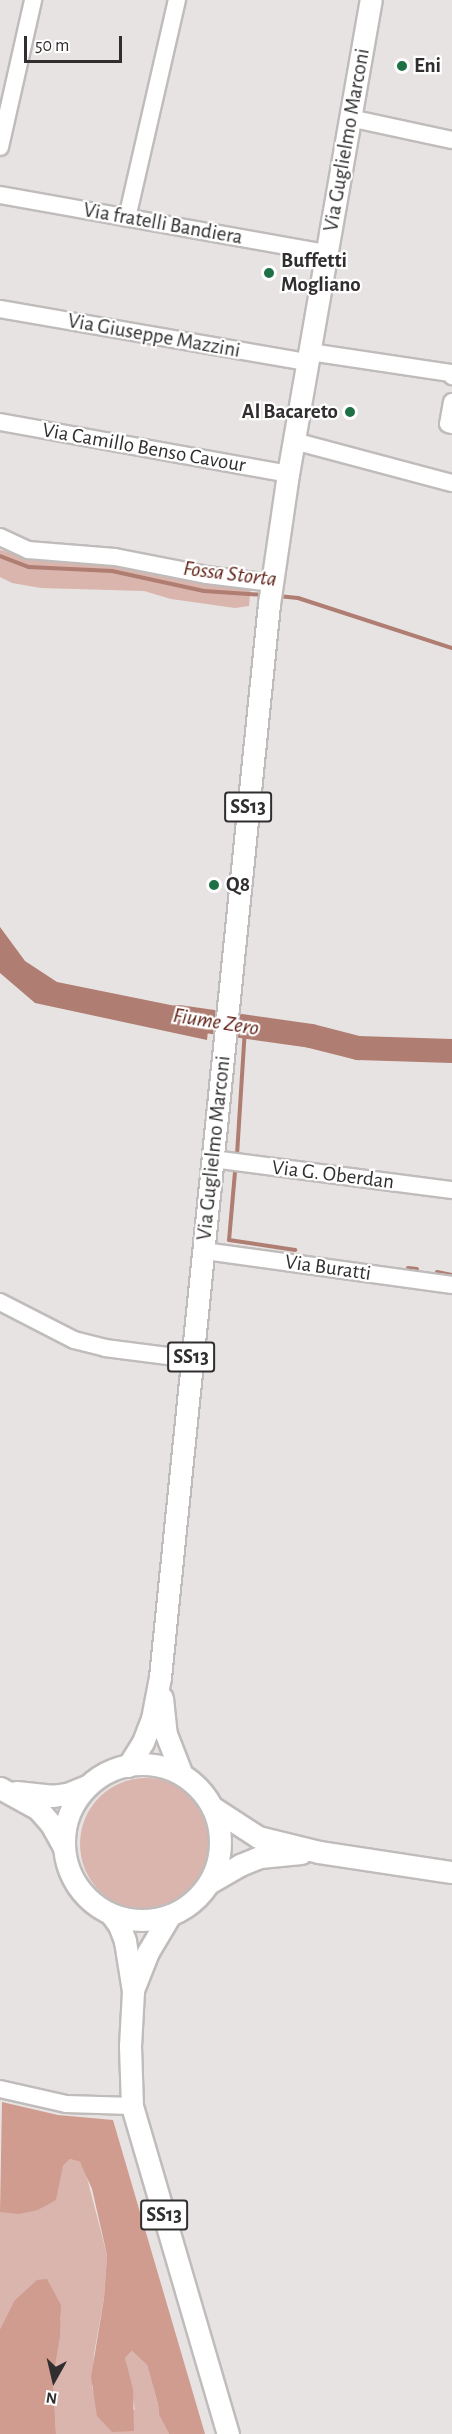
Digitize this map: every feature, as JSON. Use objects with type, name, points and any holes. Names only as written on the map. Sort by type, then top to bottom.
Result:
[{"type":"main road","name":"Via Guglielmo Marconi","points":[[128,1766],[143,1742],[152,1719],[160,1677],[271,583],[371,0]]},
{"type":"main road","name":"Via Guglielmo Marconi","points":[[160,1677],[166,1734],[182,1775]]},
{"type":"main road","name":"Via Guglielmo Marconi","points":[[111,1914],[145,1920],[170,1916],[192,1903],[209,1883],[220,1851],[219,1824],[212,1807],[196,1786],[182,1775],[158,1766],[128,1766],[106,1773],[92,1783],[72,1809],[66,1827],[64,1846],[67,1863],[78,1887],[89,1900],[111,1914],[119,1925],[125,1941],[133,1991],[130,2046],[132,2106],[228,2434]]},
{"type":"main road","points":[[3,1790],[52,1796],[78,1791],[92,1783]]},
{"type":"main road","points":[[3,1790],[38,1809],[51,1824],[64,1846]]},
{"type":"main road","points":[[212,1807],[258,1837],[319,1852],[452,1872]]},
{"type":"main road","points":[[209,1883],[240,1865],[260,1857],[319,1852]]},
{"type":"main road","name":"Via Guglielmo Marconi","points":[[133,1991],[148,1952],[170,1916]]},
{"type":"street","points":[[0,147],[33,0]]},
{"type":"street","points":[[127,218],[177,0]]},
{"type":"street","points":[[350,118],[452,140]]},
{"type":"street","name":"Via fratelli Bandiera","points":[[0,195],[327,253]]},
{"type":"street","name":"Via Giuseppe Mazzini","points":[[0,309],[309,357]]},
{"type":"street","points":[[309,357],[450,373],[452,376]]},
{"type":"street","points":[[452,402],[448,424],[452,425]]},
{"type":"street","name":"Via Camillo Benso Cavour","points":[[0,422],[288,474]]},
{"type":"street","points":[[294,441],[452,483]]},
{"type":"street","points":[[0,537],[28,550],[115,557],[207,575],[271,583]]},
{"type":"street","name":"Via G. Oberdan","points":[[213,1159],[452,1190]]},
{"type":"street","name":"Via Buratti","points":[[204,1251],[452,1285]]},
{"type":"street","points":[[0,1302],[74,1340],[105,1348],[191,1359]]},
{"type":"street","points":[[0,2089],[66,2104],[132,2106]]},
{"type":"shaded area","points":[[0,550],[26,556],[85,558],[251,584],[249,606],[235,608],[171,599],[144,591],[41,588],[12,583],[0,577]]},
{"type":"shaded area","points":[[0,927],[25,961],[57,982],[210,1013],[207,1040],[35,1003],[0,973]]},
{"type":"shaded area","points":[[146,1778],[171,1783],[193,1797],[207,1819],[212,1844],[207,1869],[193,1891],[171,1905],[146,1910],[121,1905],[99,1891],[85,1869],[80,1844],[85,1819],[99,1797],[121,1783]]},
{"type":"shaded area","points":[[2,2102],[58,2115],[113,2120],[205,2434],[169,2434],[159,2415],[147,2365],[132,2351],[125,2358],[133,2389],[134,2431],[112,2432],[97,2416],[91,2377],[104,2298],[107,2255],[92,2189],[80,2162],[70,2159],[63,2166],[56,2200],[38,2210],[19,2214],[0,2212]]},
{"type":"shaded area","points":[[70,2159],[80,2162],[85,2170],[107,2255],[104,2298],[94,2354],[92,2387],[95,2397],[135,2410],[125,2358],[132,2351],[147,2365],[159,2415],[169,2434],[56,2434],[53,2378],[61,2316],[23,2294],[14,2301],[0,2329],[0,2212],[38,2210],[47,2204],[63,2166]]},
{"type":"shaded area","points":[[47,2279],[61,2305],[60,2336],[53,2378],[56,2434],[0,2434],[0,2329],[14,2301],[37,2280]]},
{"type":"waterway","name":"Fossa Storta","points":[[0,556],[29,567],[112,571],[204,591],[264,595]]},
{"type":"waterway","name":"Fossa Storta","points":[[278,596],[298,598],[452,648]]},
{"type":"waterway","name":"Fiume Zero","points":[[178,1017],[311,1036],[358,1048],[452,1051]]},
{"type":"waterway","points":[[237,1155],[245,1028]]},
{"type":"waterway","points":[[235,1172],[229,1240],[295,1250]]},
{"type":"waterway","points":[[408,1268],[417,1269]]},
{"type":"waterway","points":[[437,1272],[452,1275]]},
{"type":"place","name":"Eni","points":[[402,66]]},
{"type":"place","name":"Buffetti Mogliano","points":[[269,273]]},
{"type":"place","name":"Al Bacareto","points":[[350,412]]},
{"type":"place","name":"Q8","points":[[214,885]]}]
